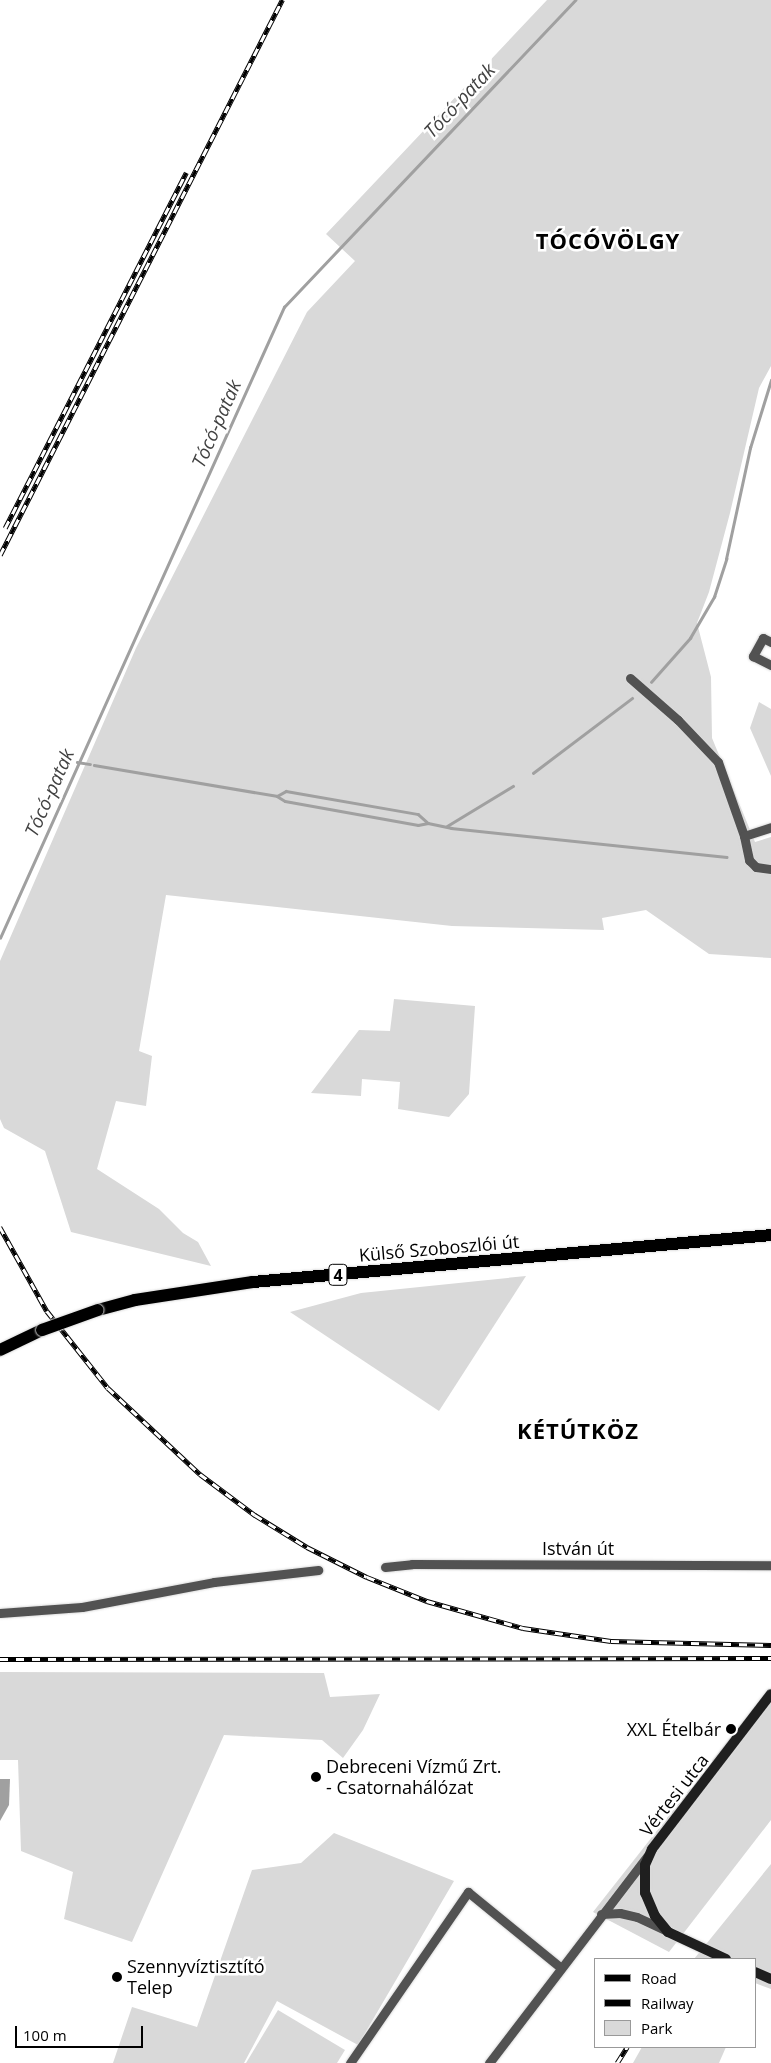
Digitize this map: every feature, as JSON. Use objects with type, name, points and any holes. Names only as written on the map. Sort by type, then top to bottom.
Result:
[{"type":"main road","name":"Külső Szoboszlói út","points":[[0,1350],[42,1330],[98,1310],[135,1300],[253,1282],[771,1235]]},
{"type":"street","points":[[771,642],[763,638],[754,656],[771,665]]},
{"type":"street","points":[[630,678],[678,720],[718,762],[744,836],[749,860],[756,867],[771,869]]},
{"type":"street","points":[[744,836],[771,828]]},
{"type":"street","name":"István út","points":[[385,1567],[412,1564],[771,1565]]},
{"type":"street","points":[[0,1613],[82,1607],[214,1582],[318,1570]]},
{"type":"street","name":"Vértesi utca","points":[[489,2063],[560,1967],[771,1694]]},
{"type":"street","points":[[652,1849],[645,1865],[645,1893],[655,1916],[668,1932]]},
{"type":"street","points":[[350,2063],[468,1892],[560,1967]]},
{"type":"street","points":[[601,1914],[620,1913],[637,1917],[724,1958]]},
{"type":"street","points":[[756,1972],[771,1979]]},
{"type":"green space","points":[[547,0],[771,0],[771,366],[759,388],[730,513],[709,592],[697,623],[711,677],[712,738],[755,842],[771,837],[771,958],[709,954],[646,910],[602,918],[604,930],[452,926],[166,895],[139,1051],[152,1056],[146,1106],[116,1101],[97,1169],[159,1209],[183,1233],[198,1242],[211,1266],[71,1232],[45,1151],[4,1128],[0,1119],[0,961],[136,648],[307,312],[355,261],[326,234]]},
{"type":"green space","points":[[759,702],[771,709],[771,776],[750,728]]},
{"type":"green space","points":[[394,999],[475,1006],[469,1094],[449,1117],[398,1109],[400,1082],[362,1079],[361,1096],[311,1093],[359,1030],[390,1031]]},
{"type":"green space","points":[[526,1276],[439,1411],[290,1312],[361,1293]]},
{"type":"green space","points":[[0,1672],[324,1673],[330,1697],[380,1694],[363,1730],[343,1758],[322,1740],[224,1735],[132,1942],[64,1919],[73,1872],[21,1851],[18,1760],[0,1760]]},
{"type":"green space","points":[[771,1695],[771,1820],[669,1952],[593,1912],[763,1696]]},
{"type":"green space","points":[[334,1833],[454,1881],[358,2045],[277,2001],[244,2063],[113,2063],[132,2007],[197,2027],[252,1870],[301,1863]]},
{"type":"green space","points":[[771,1864],[771,1989],[756,1983],[756,1958],[695,1958]]},
{"type":"green space","points":[[278,2010],[345,2050],[337,2063],[246,2063]]},
{"type":"green space","points":[[641,2048],[726,2048],[719,2063],[633,2063]]},
{"type":"shaded area","points":[[0,1779],[10,1779],[9,1805],[0,1821]]},
{"type":"waterway","name":"Tócó-patak","points":[[0,938],[284,307],[575,0]]},
{"type":"waterway","points":[[651,682],[690,638],[714,597],[726,559],[750,448],[771,380]]},
{"type":"waterway","points":[[533,773],[632,698]]},
{"type":"waterway","points":[[77,762],[90,764]]},
{"type":"waterway","points":[[94,765],[277,796],[285,801],[418,825],[428,823],[451,828],[726,857]]},
{"type":"waterway","points":[[447,826],[513,786]]},
{"type":"waterway","points":[[277,796],[286,791],[418,814],[428,823]]},
{"type":"railway","points":[[0,555],[282,0]]},
{"type":"railway","points":[[5,528],[186,172]]},
{"type":"railway","points":[[0,1227],[47,1311],[108,1388],[200,1474],[255,1515],[307,1547],[367,1577],[427,1601],[523,1628],[611,1641],[771,1645]]},
{"type":"railway","points":[[0,1659],[771,1658]]},
{"type":"railway","points":[[617,2063],[626,2048]]},
{"type":"place","name":"XXL Ételbár","points":[[731,1729]]},
{"type":"place","name":"Debreceni Vízmű Zrt. - Csatornahálózat","points":[[316,1777]]},
{"type":"place","name":"Szennyvíztisztító Telep","points":[[117,1977]]},
{"type":"district","name":"TÓCÓVÖLGY","points":[[608,241]]},
{"type":"district","name":"KÉTÚTKÖZ","points":[[578,1431]]}]
